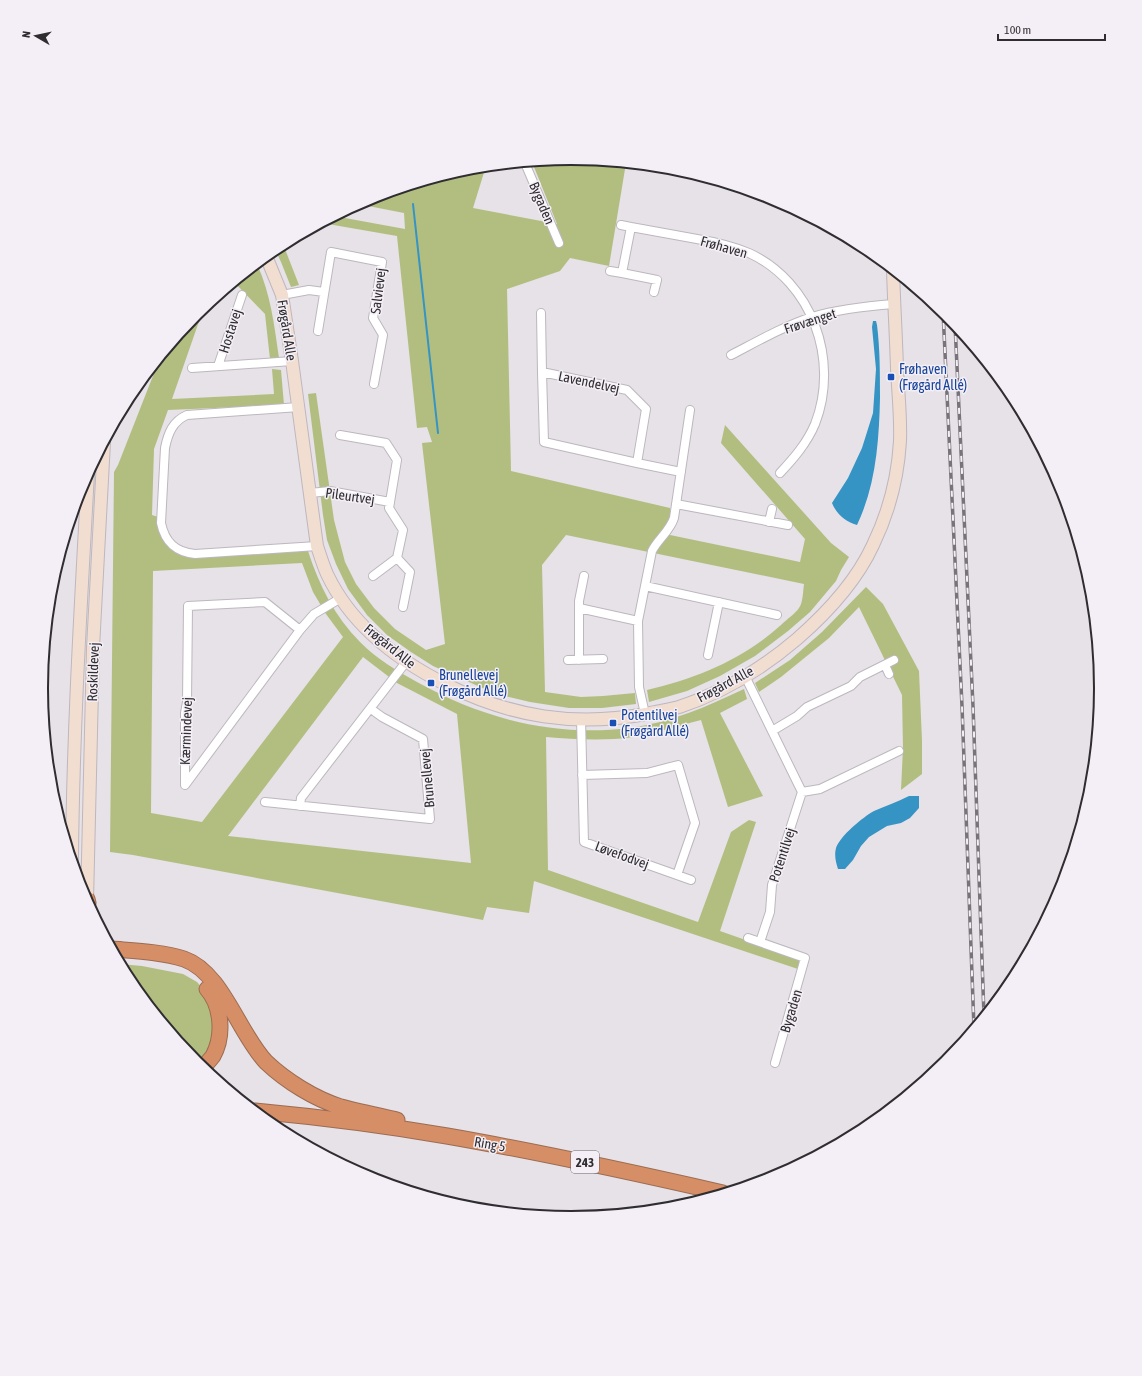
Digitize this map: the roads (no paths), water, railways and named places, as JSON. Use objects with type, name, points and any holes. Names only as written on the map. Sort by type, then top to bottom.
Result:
[{"type":"highway","points":[[118,950],[164,954],[185,960],[201,968],[217,986],[243,1030],[266,1061],[288,1080],[312,1094],[340,1106],[410,1123],[446,1136]]},
{"type":"highway","points":[[125,960],[159,962],[181,968],[197,978],[210,992],[214,999],[220,1018],[219,1038],[213,1056],[207,1063]]},
{"type":"highway","name":"Ring 5","points":[[265,1112],[313,1117],[446,1136],[626,1171],[713,1191]]},
{"type":"highway","points":[[278,1121],[366,1130],[412,1131]]},
{"type":"street","name":"Bygaden","points":[[527,167],[559,243]]},
{"type":"street","name":"Frøhaven","points":[[620,225],[722,244],[750,254],[762,260],[779,273],[796,290],[812,317],[821,342],[824,363],[824,382],[815,424],[803,446],[780,473]]},
{"type":"street","points":[[622,273],[631,227]]},
{"type":"street","name":"Salvievej","points":[[318,331],[331,252],[382,262],[373,318],[383,335],[374,384]]},
{"type":"street","name":"Frøgård Alle","points":[[268,262],[282,295],[317,546],[328,574],[341,598],[366,628],[386,647],[406,662],[451,687],[489,703],[535,715],[560,719],[619,718],[645,714],[678,707],[711,694],[745,676],[780,653],[813,625],[842,596],[864,563],[879,532],[893,489],[898,458],[900,439],[893,276]]},
{"type":"street","points":[[610,271],[657,280],[654,292]]},
{"type":"street","points":[[282,295],[309,290],[324,292]]},
{"type":"street","name":"Hostavej","points":[[218,366],[242,295]]},
{"type":"street","name":"Frøvænget","points":[[732,355],[781,330],[812,317],[867,306],[894,304]]},
{"type":"street","name":"Lavendelvej","points":[[541,313],[544,442],[681,472]]},
{"type":"street","name":"Hostavej","points":[[192,368],[292,361]]},
{"type":"street","name":"Lavendelvej","points":[[542,372],[627,390],[646,410],[637,463]]},
{"type":"street","points":[[298,407],[187,415],[174,423],[168,436],[165,448],[161,523],[163,533],[168,541],[177,549],[185,553],[195,554],[317,546]]},
{"type":"street","points":[[645,714],[639,687],[638,621],[652,551],[655,544],[672,525],[674,518],[690,410]]},
{"type":"street","name":"Pileurtvej","points":[[340,435],[386,443],[397,460],[389,508],[403,530],[397,558]]},
{"type":"street","name":"Roskildevej","points":[[87,886],[93,648],[103,454]]},
{"type":"street","name":"Roskildevej","points":[[72,843],[78,649],[87,491]]},
{"type":"street","name":"Pileurtvej","points":[[310,493],[330,492],[390,502]]},
{"type":"street","points":[[676,504],[788,525]]},
{"type":"street","points":[[769,522],[772,509]]},
{"type":"street","points":[[373,576],[397,558],[410,572],[403,607]]},
{"type":"street","points":[[579,660],[578,601],[584,576]]},
{"type":"street","points":[[645,586],[777,615]]},
{"type":"street","name":"Kærmindevej","points":[[300,630],[265,602],[188,606],[187,702],[185,713],[185,785],[300,630],[314,614],[341,598]]},
{"type":"street","points":[[708,655],[719,602]]},
{"type":"street","points":[[579,608],[638,621]]},
{"type":"street","points":[[568,660],[604,659]]},
{"type":"street","points":[[772,731],[797,716],[807,707],[851,686],[860,677],[894,660]]},
{"type":"street","points":[[300,806],[301,798],[406,662]]},
{"type":"street","points":[[885,665],[889,674]]},
{"type":"street","points":[[745,676],[802,792],[820,789],[899,751]]},
{"type":"street","name":"Brunellevej","points":[[265,802],[430,819],[423,739],[382,717],[371,709]]},
{"type":"street","name":"Løvefodvej","points":[[581,719],[584,842],[692,880]]},
{"type":"street","points":[[889,756],[893,765]]},
{"type":"street","points":[[582,775],[647,773],[678,765],[695,823],[677,875]]},
{"type":"street","name":"Potentilvej","points":[[760,942],[770,912],[772,885],[802,792]]},
{"type":"street","points":[[748,938],[760,942]]},
{"type":"street","name":"Bygaden","points":[[760,942],[806,958],[775,1063]]},
{"type":"water","points":[[873,321],[876,321],[877,325],[879,352],[879,430],[872,479],[857,525],[842,517],[836,511],[832,503],[848,478],[862,448],[873,413],[876,369],[872,327]]},
{"type":"water","points":[[909,796],[919,796],[919,808],[910,818],[901,823],[887,826],[869,837],[845,869],[838,869],[835,851],[842,838],[858,822],[874,811]]},
{"type":"waterway","points":[[413,204],[438,433]]},
{"type":"railway","points":[[943,321],[962,706],[974,1021]]},
{"type":"railway","points":[[955,334],[973,706],[984,1009]]},
{"type":"place","name":"Frøhaven (Frøgård Allé)","points":[[891,377]]},
{"type":"place","name":"Brunellevej (Frøgård Allé)","points":[[431,683]]},
{"type":"place","name":"Potentilvej (Frøgård Allé)","points":[[613,723]]}]
